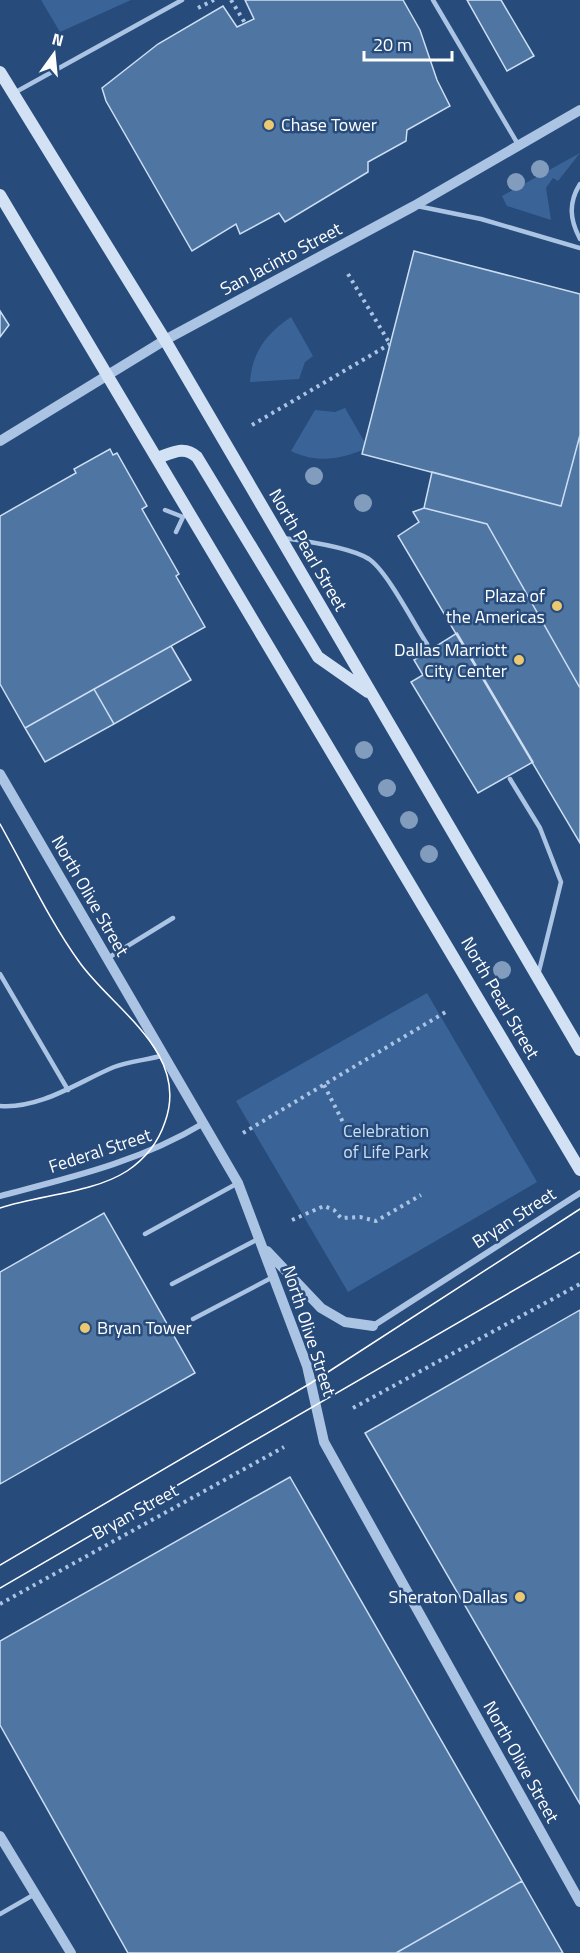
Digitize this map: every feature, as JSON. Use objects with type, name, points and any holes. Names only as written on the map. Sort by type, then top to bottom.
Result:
[{"type":"main road","name":"North Pearl Street","points":[[0,72],[165,340],[580,1050]]},
{"type":"main road","name":"North Pearl Street","points":[[0,195],[109,375],[157,458],[186,515],[580,1170]]},
{"type":"main road","points":[[157,458],[182,449],[197,456],[318,657],[372,694]]},
{"type":"street","name":"San Jacinto Street","points":[[0,441],[165,340],[414,206],[580,110]]},
{"type":"street","name":"North Olive Street","points":[[0,774],[238,1183],[275,1276],[307,1366],[324,1442],[580,1902]]},
{"type":"street","name":"Federal Street","points":[[0,1196],[115,1165],[170,1143],[204,1123]]},
{"type":"street","name":"Bryan Street","points":[[373,1326],[580,1194]]},
{"type":"street","points":[[262,1243],[321,1308],[345,1322],[373,1326]]},
{"type":"street","points":[[0,1836],[71,1953]]},
{"type":"lane","points":[[13,93],[182,0]]},
{"type":"lane","points":[[433,0],[519,146]]},
{"type":"lane","points":[[580,184],[574,193],[571,209],[573,225],[580,239]]},
{"type":"lane","points":[[414,206],[481,219],[580,248]]},
{"type":"lane","points":[[165,510],[186,515],[176,532]]},
{"type":"lane","points":[[280,537],[329,546],[370,559],[386,579],[427,644]]},
{"type":"lane","points":[[510,779],[540,828],[561,882],[537,977]]},
{"type":"lane","points":[[108,958],[173,918]]},
{"type":"lane","points":[[0,974],[68,1090]]},
{"type":"lane","points":[[0,1106],[32,1102],[68,1090],[116,1067],[164,1055]]},
{"type":"lane","points":[[145,1234],[238,1183]]},
{"type":"lane","points":[[172,1284],[262,1243]]},
{"type":"lane","points":[[193,1319],[275,1276]]},
{"type":"lane","points":[[0,1914],[35,1894]]},
{"type":"path","points":[[231,0],[245,23]]},
{"type":"path","points":[[252,425],[390,344],[348,274]]},
{"type":"path","points":[[243,1133],[449,1011]]},
{"type":"path","points":[[324,1085],[347,1130]]},
{"type":"path","points":[[292,1220],[324,1206],[334,1210],[341,1218],[360,1217],[376,1221],[421,1196]]},
{"type":"path","points":[[353,1408],[580,1284]]},
{"type":"path","name":"Bryan Street","points":[[0,1604],[285,1447]]},
{"type":"green space","points":[[41,0],[131,0],[60,32]]},
{"type":"green space","points":[[580,153],[558,181],[553,178],[546,188],[551,220],[507,206],[502,196]]},
{"type":"green space","points":[[291,317],[313,356],[305,362],[299,379],[250,382],[254,361],[262,344]]},
{"type":"green space","points":[[345,408],[368,448],[348,455],[320,459],[291,451],[315,410],[335,412]]},
{"type":"green space","name":"Celebration of Life Park","points":[[427,993],[537,1182],[348,1292],[236,1101]]},
{"type":"building","name":"Chase Tower","points":[[245,0],[403,0],[420,30],[437,80],[450,106],[407,130],[406,141],[368,162],[368,172],[285,222],[279,213],[240,234],[236,224],[192,251],[106,101],[102,88],[158,44],[223,6],[237,27],[254,19]]},
{"type":"building","points":[[467,0],[501,0],[534,56],[507,71]]},
{"type":"building","points":[[414,251],[580,294],[580,435],[561,506],[362,454]]},
{"type":"building","points":[[0,311],[9,325],[0,337]]},
{"type":"building","name":"Plaza of the Americas","points":[[580,435],[580,688],[487,524],[424,508],[432,472],[561,506]]},
{"type":"building","points":[[110,449],[113,455],[117,453],[147,506],[142,509],[179,574],[176,576],[205,627],[25,728],[0,684],[0,516],[76,473],[74,469]]},
{"type":"building","name":"Dallas Marriott City Center","points":[[424,508],[487,524],[580,688],[580,843],[398,536],[419,522],[413,512]]},
{"type":"building","points":[[457,633],[533,762],[478,793],[411,682],[423,675],[414,660]]},
{"type":"building","points":[[171,646],[191,680],[114,724],[94,689]]},
{"type":"building","points":[[94,689],[114,724],[45,762],[25,728]]},
{"type":"building","name":"Bryan Tower","points":[[104,1213],[195,1373],[0,1484],[0,1272]]},
{"type":"building","name":"Sheraton Dallas","points":[[580,1310],[580,1804],[365,1433]]},
{"type":"building","points":[[290,1477],[522,1881],[396,1953],[128,1953],[0,1725],[0,1641]]},
{"type":"building","points":[[522,1881],[563,1953],[396,1953]]},
{"type":"tram line","points":[[0,824],[69,947],[94,980],[145,1034],[158,1054],[167,1075],[170,1097],[165,1122],[155,1144],[140,1161],[127,1171],[82,1189],[0,1208]]},
{"type":"tram line","points":[[0,1565],[311,1383],[580,1209]]},
{"type":"tram line","points":[[0,1588],[580,1252]]},
{"type":"place","name":"Chase Tower","points":[[269,125]]},
{"type":"place","name":"Plaza of the Americas","points":[[557,606]]},
{"type":"place","name":"Dallas Marriott City Center","points":[[519,660]]},
{"type":"place","name":"Bryan Tower","points":[[85,1328]]},
{"type":"place","name":"Sheraton Dallas","points":[[520,1597]]}]
